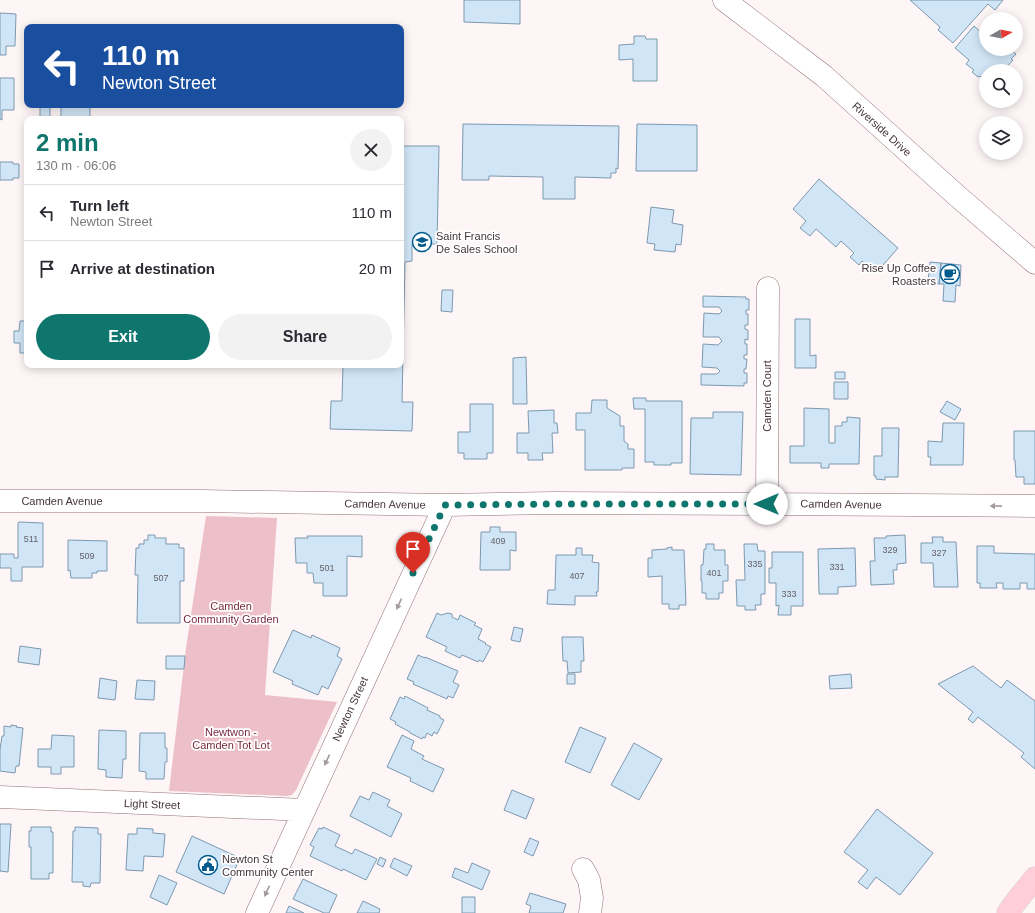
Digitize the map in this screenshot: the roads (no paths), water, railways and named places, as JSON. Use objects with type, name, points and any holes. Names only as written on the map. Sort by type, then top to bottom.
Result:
[{"type":"main road","points":[[1008,913],[1035,878]]},
{"type":"street","name":"Riverside Drive","points":[[724,0],[824,76],[950,190],[1035,263]]},
{"type":"street","name":"Camden Court","points":[[767,504],[768,288]]},
{"type":"street","name":"Camden Avenue","points":[[0,501],[203,501],[445,505],[767,504],[1035,506]]},
{"type":"street","name":"Newton Street","points":[[257,913],[445,505]]},
{"type":"street","name":"Light Street","points":[[0,797],[304,810]]},
{"type":"street","points":[[583,869],[589,880],[592,898],[590,913]]},
{"type":"place","name":"Saint Francis De Sales School","points":[[422,242]]},
{"type":"place","name":"Rise Up Coffee Roasters","points":[[950,274]]},
{"type":"place","name":"Newton St Community Center","points":[[208,865]]},
{"type":"park label","name":"Camden Community Garden","points":[[231,612]]},
{"type":"park label","name":"Newtwon - Camden Tot Lot","points":[[231,738]]}]
